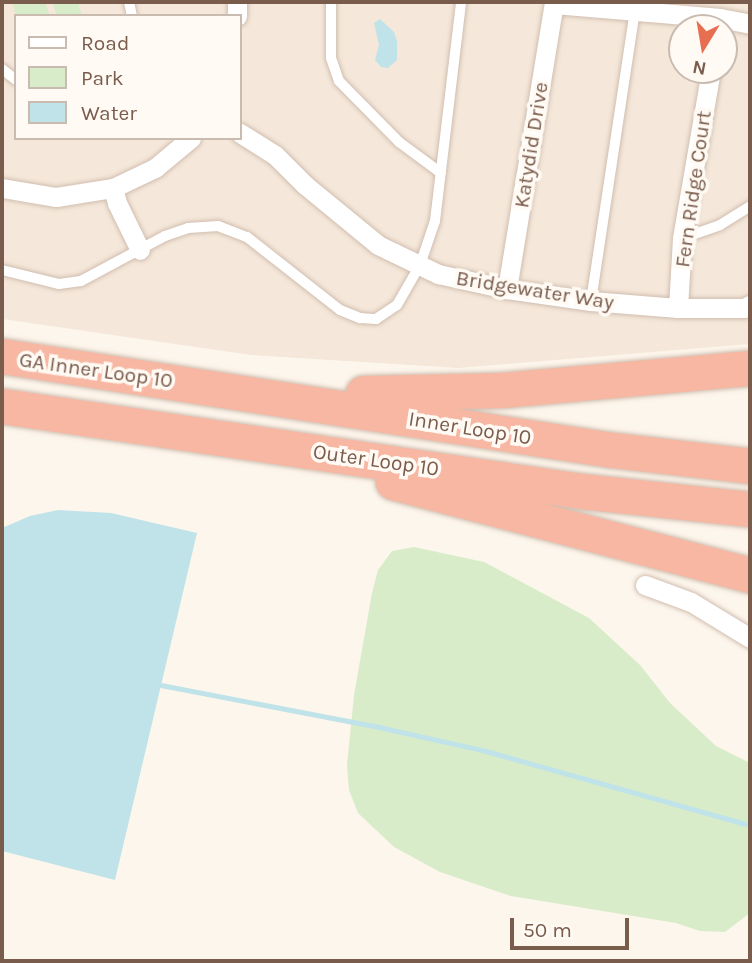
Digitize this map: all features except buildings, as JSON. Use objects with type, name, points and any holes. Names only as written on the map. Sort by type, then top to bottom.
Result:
[{"type":"highway","name":"GA Inner Loop 10","points":[[2,356],[191,383]]},
{"type":"highway","points":[[191,383],[412,394],[502,390],[750,368]]},
{"type":"highway","name":"Inner Loop 10","points":[[191,383],[612,450],[750,466]]},
{"type":"highway","name":"Outer Loop 10","points":[[2,406],[581,491],[750,509]]},
{"type":"highway","points":[[227,441],[750,575]]},
{"type":"street","points":[[554,3],[635,6],[702,14]]},
{"type":"street","name":"Katydid Drive","points":[[507,289],[554,3]]},
{"type":"street","name":"Fern Ridge Court","points":[[678,308],[682,238],[709,84]]},
{"type":"street","name":"Bridgewater Way","points":[[242,134],[275,155],[305,185],[378,245],[438,274],[507,289],[591,301],[678,308],[744,307],[750,304]]},
{"type":"street","points":[[2,188],[56,197],[113,188],[155,168],[189,140]]},
{"type":"street","points":[[113,188],[117,203],[140,250]]},
{"type":"street","points":[[645,585],[691,602],[750,638]]},
{"type":"lane","points":[[331,2],[331,58],[340,81],[399,142],[441,173]]},
{"type":"lane","points":[[2,270],[59,284],[81,281],[188,228],[218,226],[247,237],[340,310],[360,318],[376,319],[397,305],[420,265],[435,221],[461,2]]},
{"type":"lane","points":[[591,301],[635,6]]},
{"type":"lane","points":[[682,238],[720,225],[750,206]]},
{"type":"shaded area","points":[[2,2],[750,2],[750,344],[458,368],[251,355],[2,319]]},
{"type":"green space","points":[[12,2],[45,2],[49,14],[15,14]]},
{"type":"green space","points":[[52,2],[78,2],[81,14],[56,14]]},
{"type":"green space","points":[[414,547],[484,562],[589,618],[640,665],[670,703],[716,746],[750,763],[750,913],[725,932],[700,931],[676,923],[511,896],[440,872],[394,847],[358,813],[349,790],[347,765],[354,695],[372,593],[378,570],[392,551]]},
{"type":"water","points":[[380,19],[394,32],[397,41],[397,60],[388,68],[381,67],[375,60],[379,45],[374,23]]},
{"type":"water","points":[[58,510],[111,513],[197,533],[115,880],[2,851],[2,528],[30,516]]},
{"type":"waterway","points":[[161,685],[379,727],[486,751],[750,825]]}]
